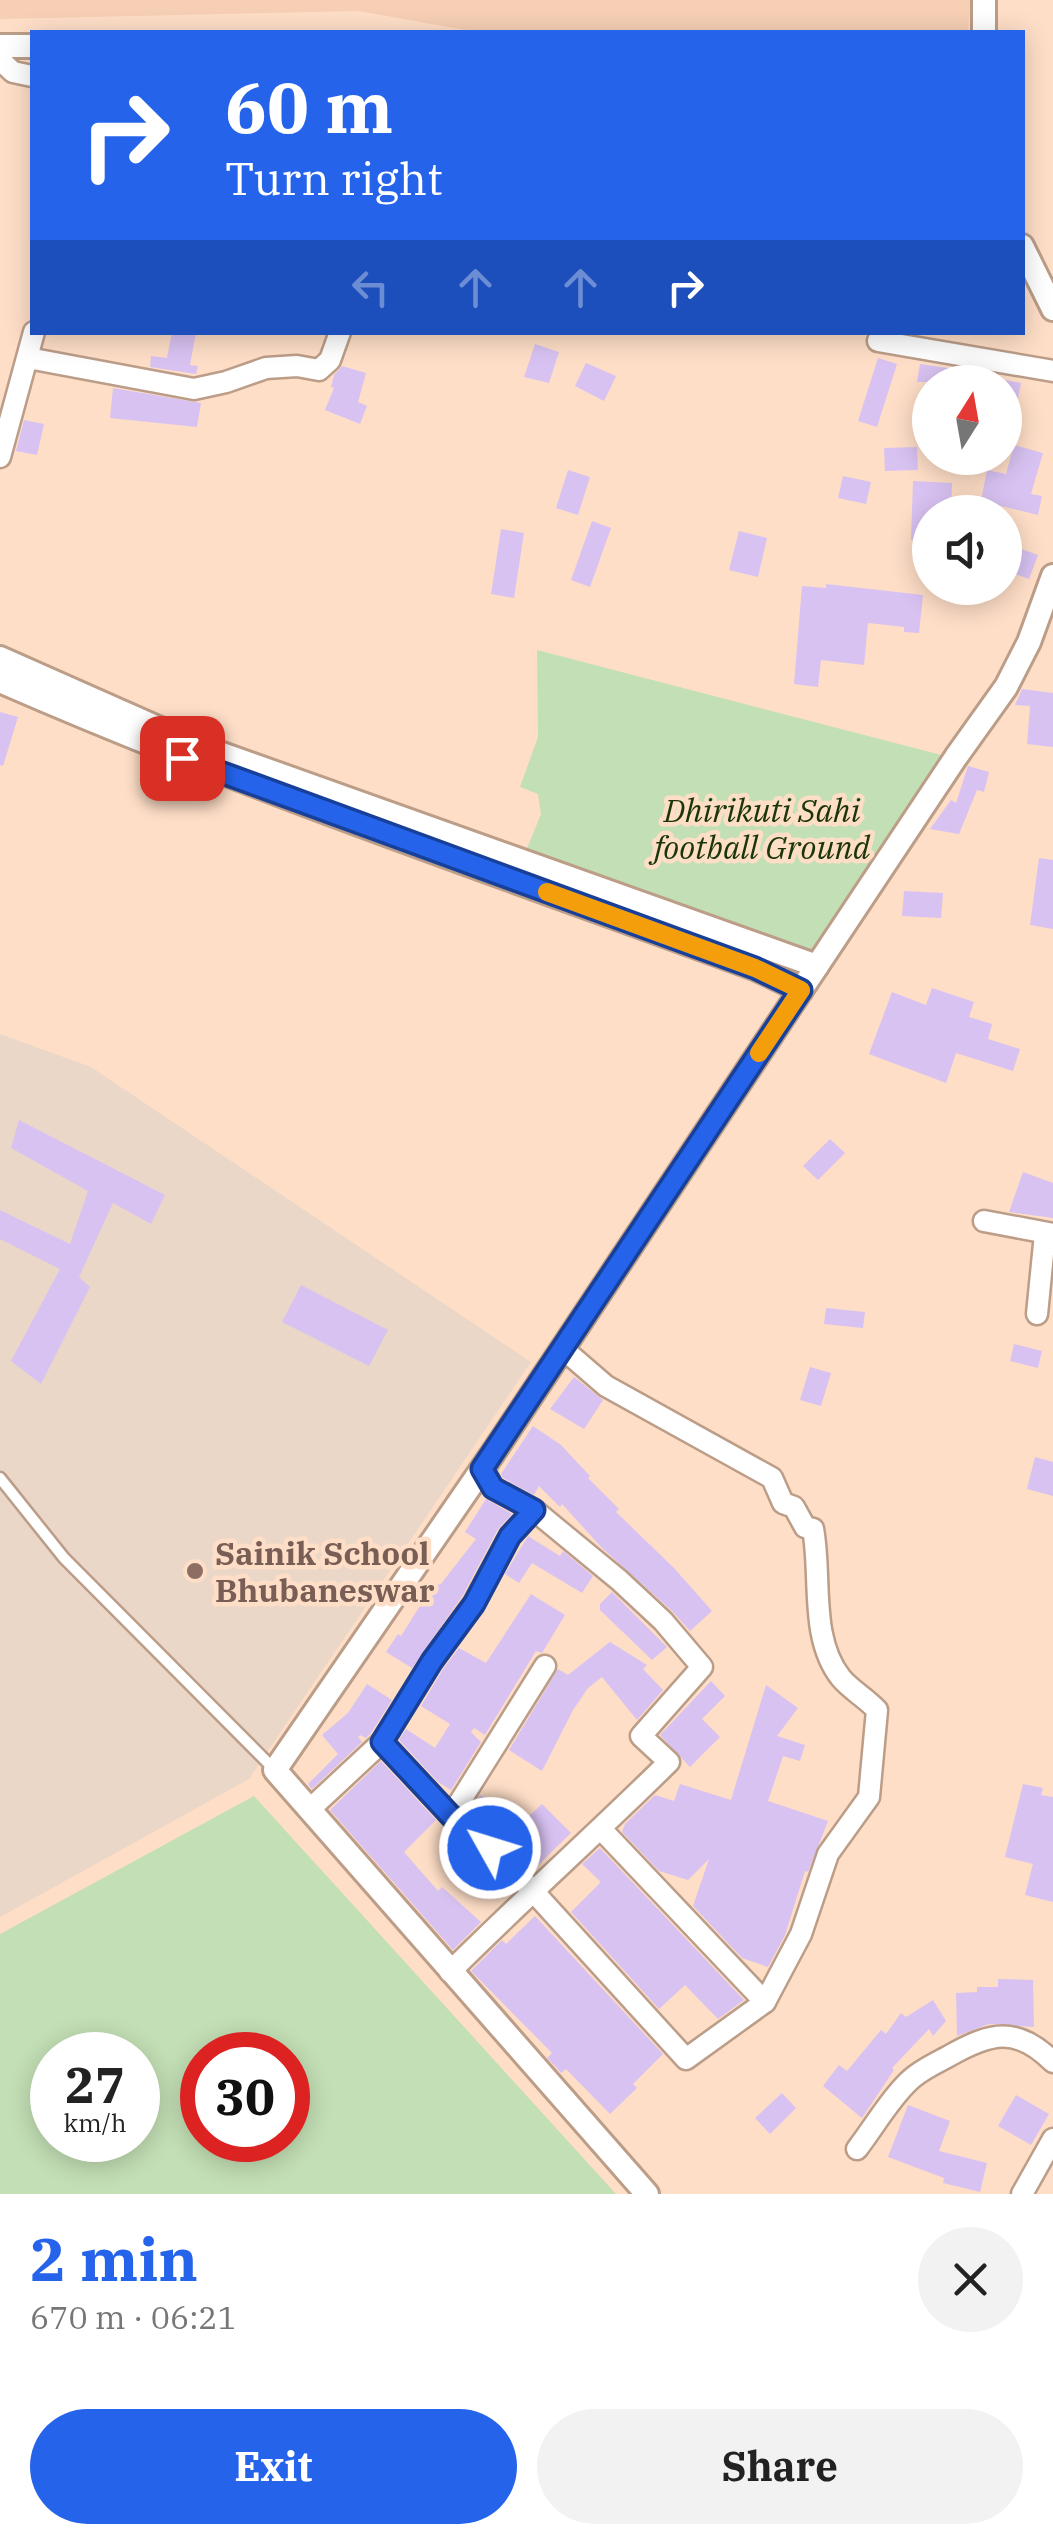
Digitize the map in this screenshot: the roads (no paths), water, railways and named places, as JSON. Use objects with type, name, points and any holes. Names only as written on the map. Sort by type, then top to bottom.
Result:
[{"type":"street","points":[[984,0],[984,30]]},
{"type":"street","points":[[0,46],[30,46]]},
{"type":"street","points":[[0,60],[12,72],[30,76]]},
{"type":"street","points":[[1025,252],[1053,308]]},
{"type":"street","points":[[0,457],[33,335]]},
{"type":"street","points":[[28,358],[194,389],[266,368],[297,366],[318,370],[330,360],[339,335]]},
{"type":"street","points":[[878,340],[1053,371]]},
{"type":"street","points":[[647,2194],[274,1770],[482,1469],[1006,687],[1029,642],[1053,576]]},
{"type":"street","points":[[0,658],[194,744],[817,966]]},
{"type":"street","points":[[0,681],[121,734],[755,968],[801,990]]},
{"type":"street","points":[[984,1221],[1049,1234],[1037,1314]]},
{"type":"street","points":[[382,1742],[451,1816],[469,1827],[532,1890],[686,2058],[764,2002],[801,1934],[828,1854],[868,1797],[876,1710],[864,1695],[842,1680],[830,1659],[819,1606],[818,1554],[812,1529],[805,1526],[794,1507],[783,1503],[772,1478],[606,1386],[562,1348]]},
{"type":"street","points":[[450,1972],[669,1762],[641,1736],[702,1666],[630,1590],[534,1510],[493,1488],[482,1469]]},
{"type":"street","points":[[309,1810],[382,1742],[432,1661],[474,1604],[510,1536],[534,1510]]},
{"type":"street","points":[[451,1816],[546,1666]]},
{"type":"street","points":[[600,1829],[764,2002]]},
{"type":"street","points":[[857,2149],[910,2080],[981,2040],[998,2035],[1035,2044],[1053,2062]]},
{"type":"street","points":[[1022,2194],[1053,2139]]},
{"type":"lane","points":[[0,1478],[64,1558],[274,1770]]},
{"type":"place","name":"Sainik School Bhubaneswar","points":[[195,1571]]},
{"type":"park label","name":"Dhirikuti Sahi football Ground","points":[[762,828]]}]
